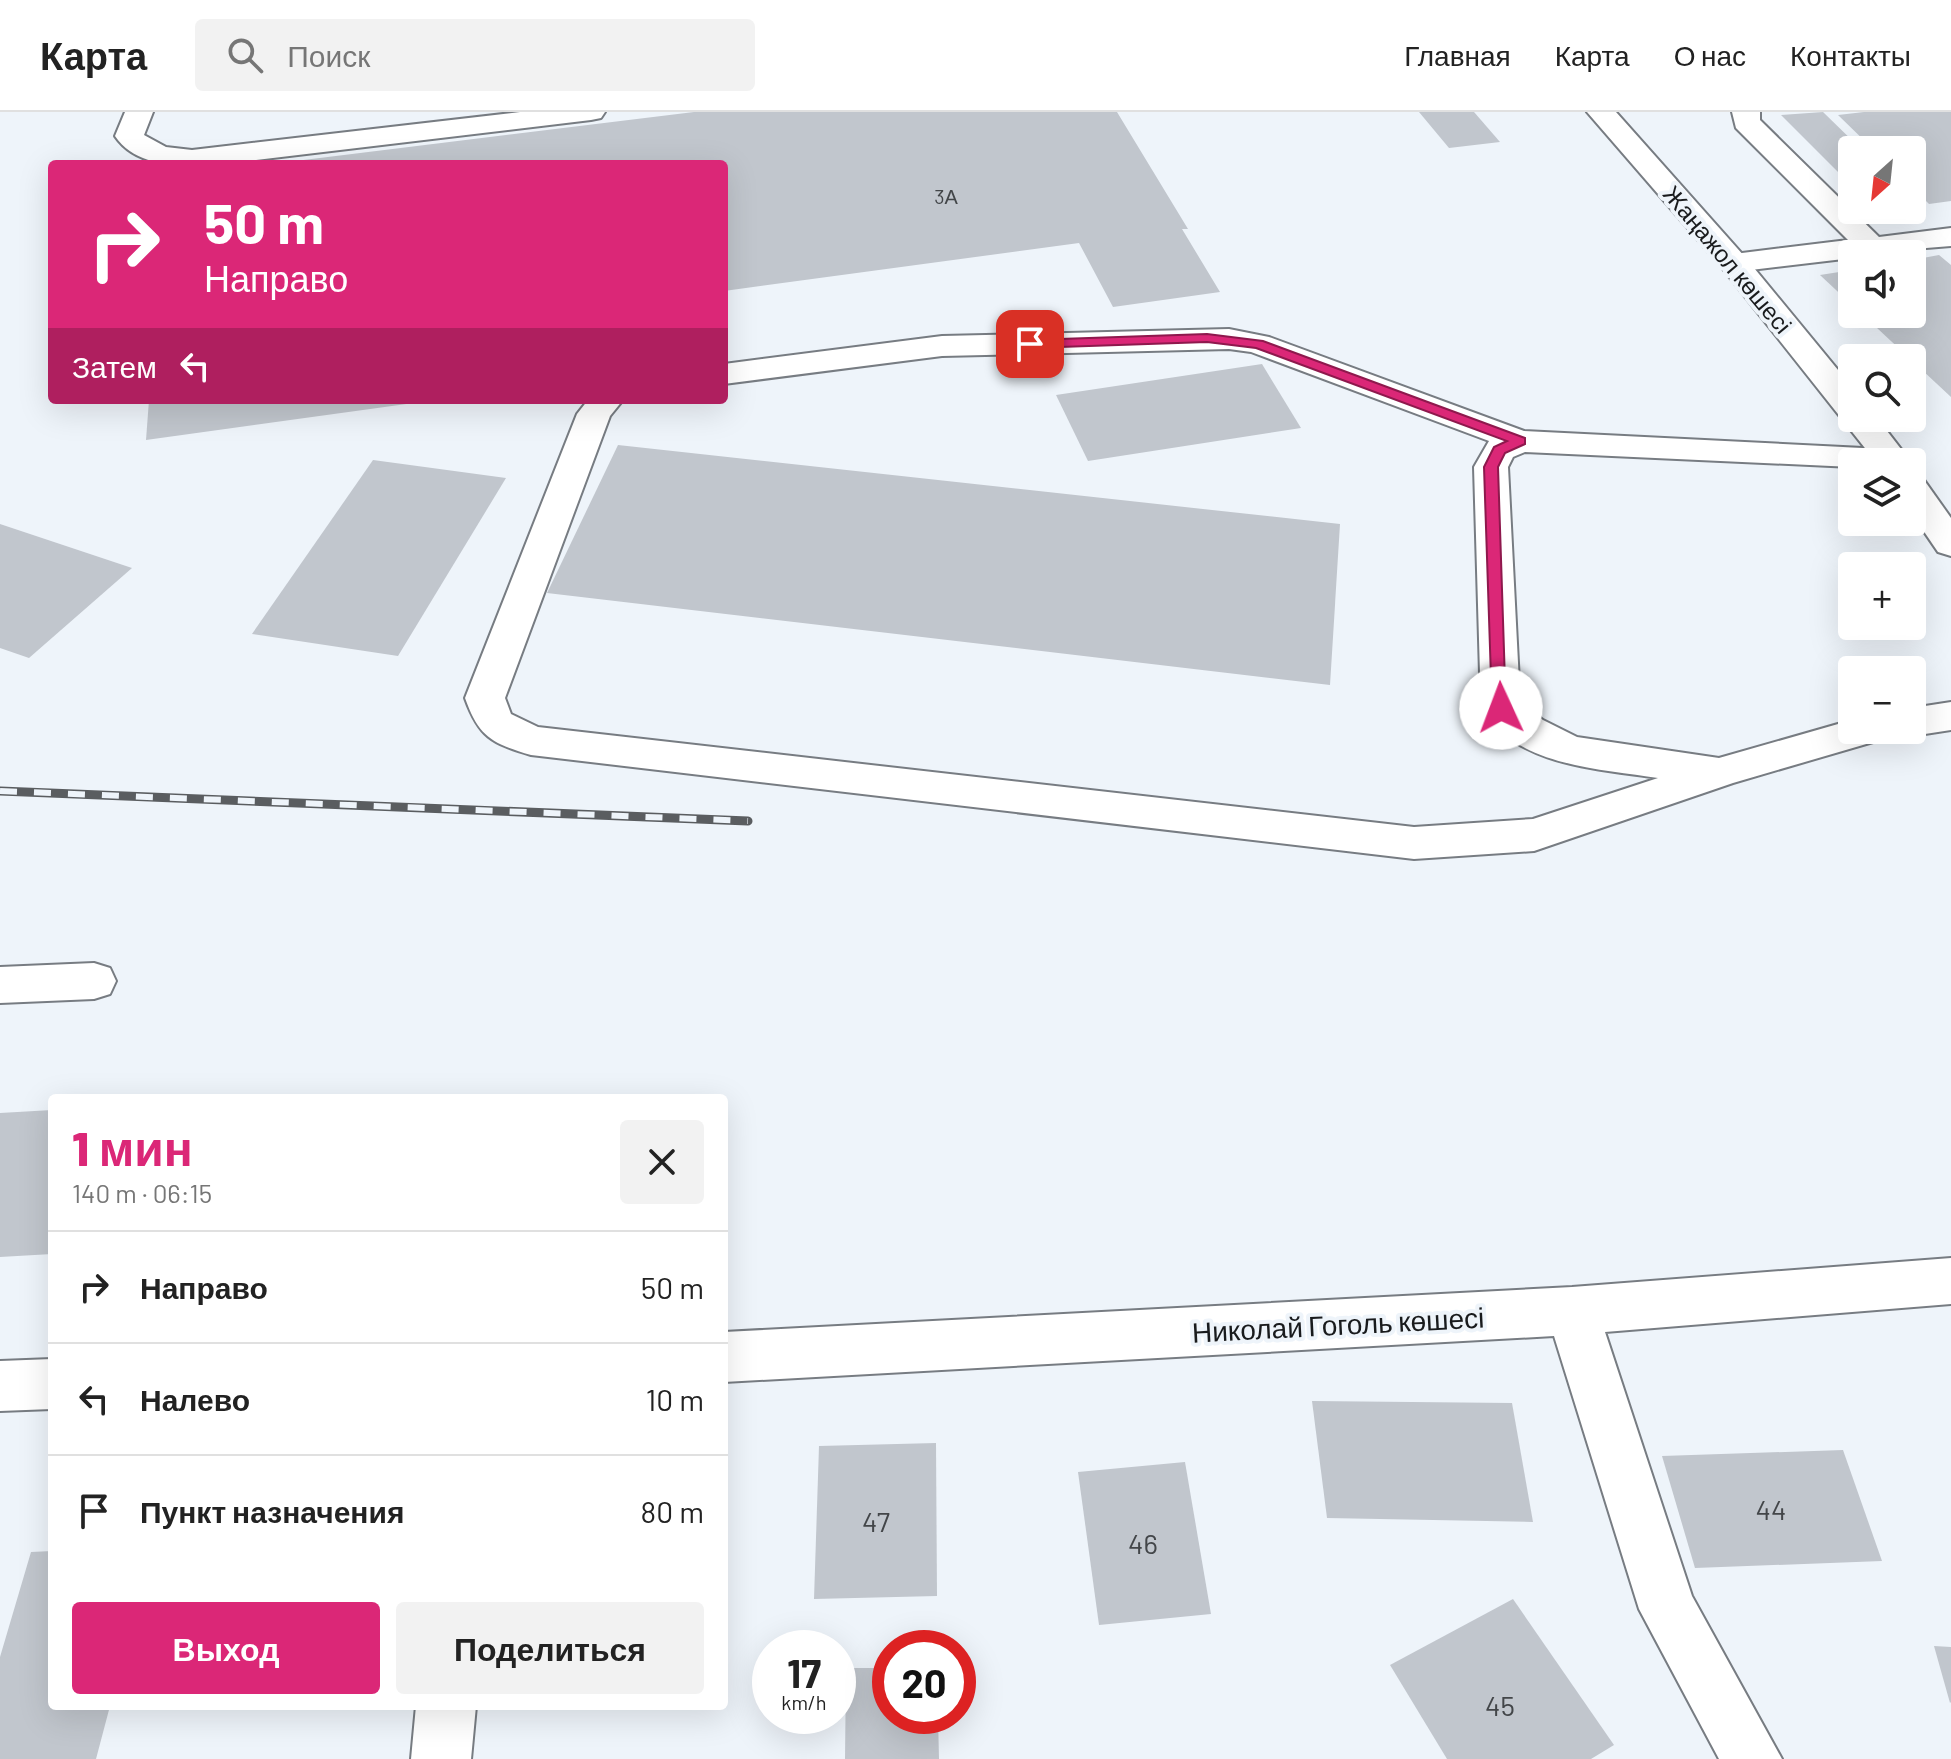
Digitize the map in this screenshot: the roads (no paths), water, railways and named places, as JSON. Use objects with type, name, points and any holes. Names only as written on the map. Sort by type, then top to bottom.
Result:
[{"type":"street","points":[[139,112],[129,136],[139,147],[157,155],[192,159],[591,112]]},
{"type":"street","name":"Жаңажол көшесі","points":[[1601,112],[1734,263],[1838,392]]},
{"type":"street","points":[[1746,112],[1746,122],[1865,240]]},
{"type":"street","points":[[1921,240],[1951,237]]},
{"type":"street","points":[[1734,263],[1838,249]]},
{"type":"street","points":[[728,373],[942,346],[1229,339],[1258,344],[1520,441],[1838,457]]},
{"type":"street","points":[[603,404],[594,414],[485,698],[494,723],[531,741],[1414,843],[1534,835],[1721,772],[1838,738]]},
{"type":"street","points":[[1870,432],[1883,448]]},
{"type":"street","points":[[1520,441],[1499,450],[1491,467],[1501,708],[1529,730],[1569,750],[1721,772]]},
{"type":"street","points":[[1926,508],[1951,544]]},
{"type":"street","points":[[1926,720],[1951,716]]},
{"type":"street","points":[[0,985],[94,981]]},
{"type":"street","name":"Николай Гоголь көшесі","points":[[728,1357],[1572,1311],[1951,1281]]},
{"type":"street","points":[[1572,1311],[1668,1609],[1752,1759]]},
{"type":"street","points":[[0,1386],[48,1384]]},
{"type":"street","points":[[441,1759],[446,1710]]},
{"type":"railway","points":[[0,791],[748,821]]}]
